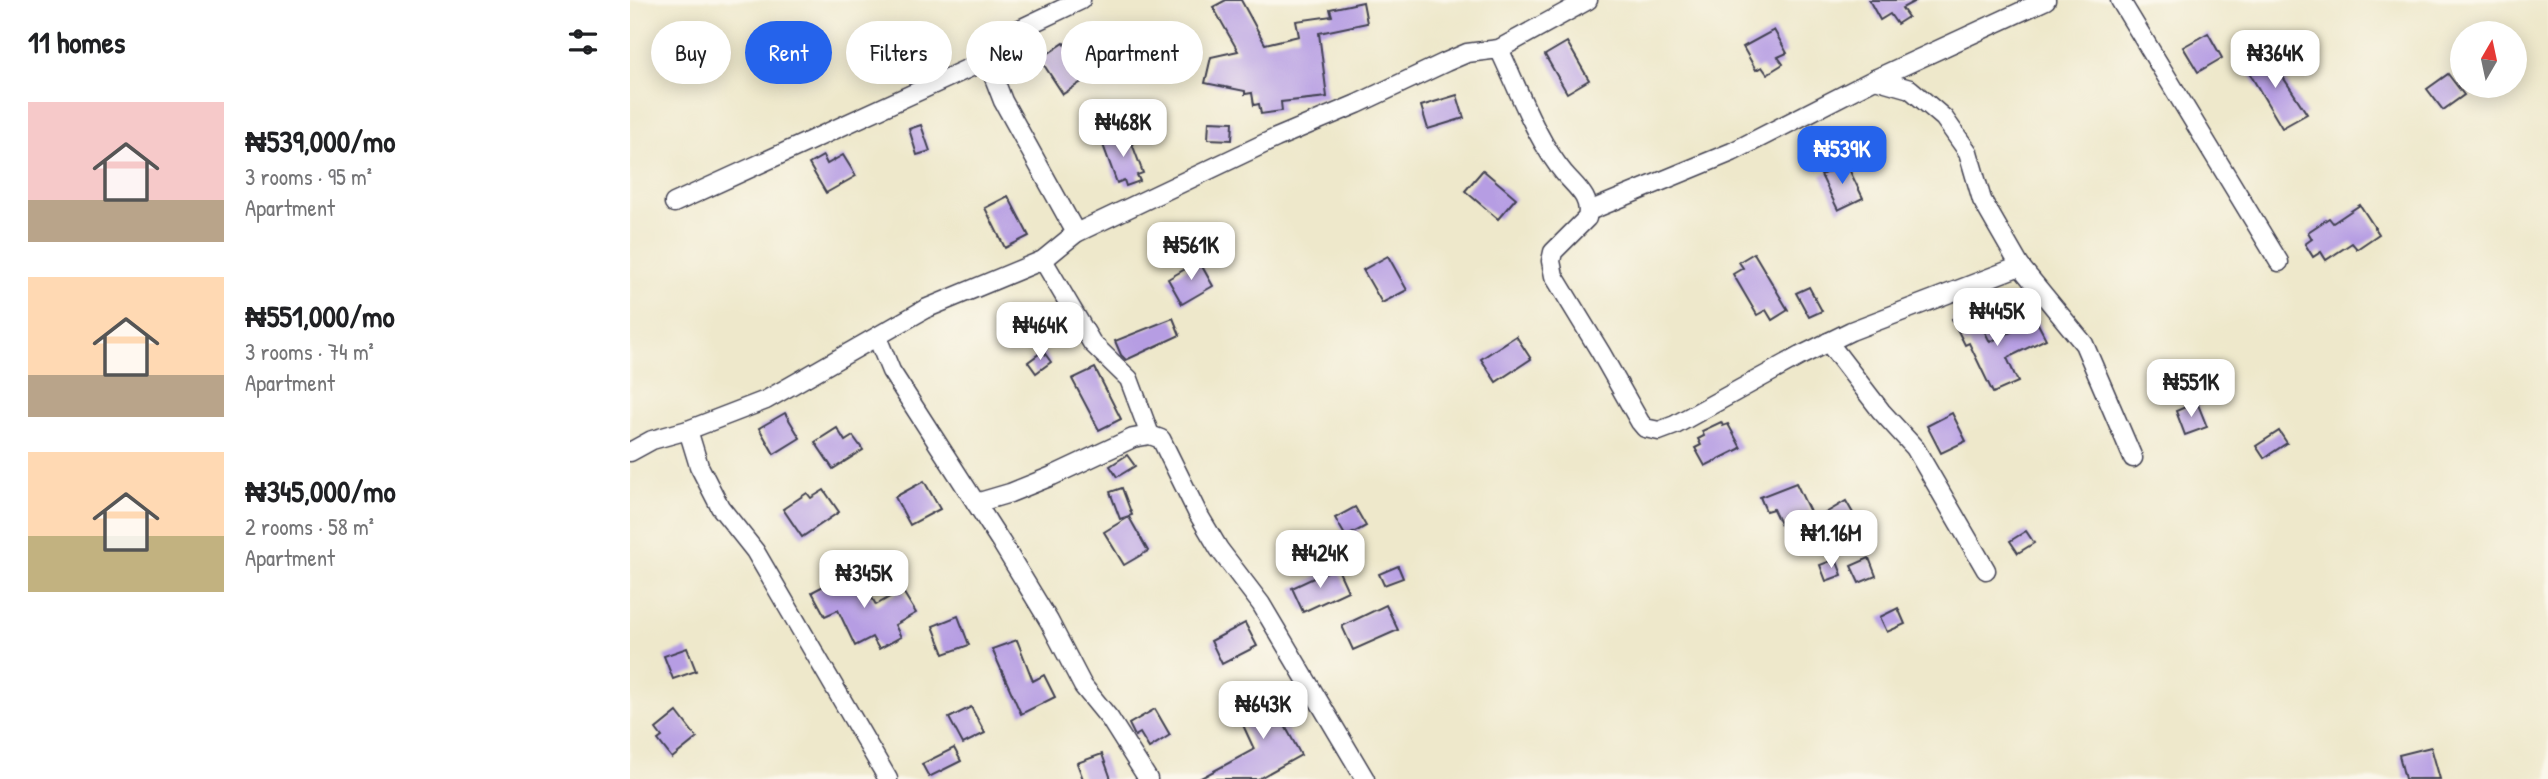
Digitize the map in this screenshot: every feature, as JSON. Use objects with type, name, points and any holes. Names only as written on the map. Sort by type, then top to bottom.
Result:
[{"type":"street","points":[[1037,21],[1081,0]]},
{"type":"street","points":[[630,452],[652,440],[688,430],[766,400],[925,309],[1043,260],[1076,233],[1276,138],[1466,53],[1499,49],[1588,0]]},
{"type":"street","points":[[1589,211],[1732,152],[1875,79],[2046,0]]},
{"type":"street","points":[[2120,0],[2280,262]]},
{"type":"street","points":[[1499,49],[1545,144],[1562,170],[1583,194],[1589,211],[1587,218],[1553,252],[1551,261],[1554,275],[1645,428],[1659,431],[1675,425],[1828,342],[2020,266]]},
{"type":"street","points":[[674,203],[966,69]]},
{"type":"street","points":[[1875,79],[1910,89],[1944,118],[1968,152],[1982,200],[2020,266],[2084,344],[2133,458]]},
{"type":"street","points":[[996,84],[1003,101],[1076,233]]},
{"type":"street","points":[[1043,260],[1092,343],[1129,379],[1150,435]]},
{"type":"street","points":[[877,337],[891,371],[1049,621],[1083,686],[1110,719],[1148,779]]},
{"type":"street","points":[[1828,342],[1881,411],[1915,448],[1986,570]]},
{"type":"street","points":[[688,430],[699,466],[720,507],[755,551],[888,779]]},
{"type":"street","points":[[976,503],[1031,485],[1133,438],[1150,435],[1161,439],[1197,512],[1219,549],[1261,604],[1365,779]]},
{"type":"building","points":[[1226,0],[1241,0],[1265,44],[1299,36],[1296,21],[1332,16],[1330,9],[1363,2],[1367,23],[1319,33],[1327,97],[1281,102],[1282,111],[1261,114],[1259,104],[1254,105],[1252,93],[1245,94],[1245,91],[1205,83],[1211,57],[1238,51],[1213,7]]},
{"type":"building","points":[[1869,0],[1917,0],[1902,8],[1908,17],[1897,24],[1890,14],[1880,20]]},
{"type":"building","points":[[1774,30],[1787,53],[1778,57],[1783,64],[1767,74],[1762,67],[1756,70],[1743,47]]},
{"type":"building","points":[[2208,33],[2222,58],[2198,72],[2183,47]]},
{"type":"building","points":[[1567,42],[1589,80],[1567,93],[1545,55]]},
{"type":"building","points":[[1061,45],[1061,84],[1078,84],[1063,94],[1047,70],[1047,54]]},
{"type":"building","points":[[2266,51],[2307,114],[2282,128],[2244,64]]},
{"type":"building","points":[[2448,74],[2450,98],[2460,98],[2443,110],[2427,89]]},
{"type":"building","points":[[1457,95],[1464,118],[1428,129],[1421,106]]},
{"type":"building","points":[[1209,121],[1233,122],[1232,140],[1208,139]]},
{"type":"building","points":[[921,125],[930,151],[917,155],[909,129]]},
{"type":"building","points":[[1128,133],[1143,173],[1137,175],[1140,181],[1126,186],[1124,180],[1117,183],[1102,142]]},
{"type":"building","points":[[843,155],[856,176],[826,193],[809,164],[823,156],[827,164]]},
{"type":"building","points":[[1846,163],[1863,198],[1838,210],[1821,175]]},
{"type":"building","points":[[1483,170],[1516,198],[1498,219],[1465,191]]},
{"type":"building","points":[[1008,196],[1029,236],[1005,248],[985,208]]},
{"type":"building","points":[[2360,205],[2379,234],[2357,249],[2352,243],[2326,260],[2321,252],[2313,257],[2305,244],[2312,239],[2308,232],[2329,218],[2333,223]]},
{"type":"building","points":[[1754,253],[1788,310],[1772,320],[1766,310],[1757,315],[1733,274],[1743,268],[1739,262]]},
{"type":"building","points":[[1388,256],[1407,290],[1382,303],[1363,270]]},
{"type":"building","points":[[1199,261],[1213,286],[1182,304],[1168,279]]},
{"type":"building","points":[[1809,287],[1822,311],[1809,317],[1796,293]]},
{"type":"building","points":[[1973,309],[1990,342],[2036,320],[2046,339],[2007,358],[2018,382],[1993,393],[1969,343],[1965,345],[1952,319]]},
{"type":"building","points":[[1173,318],[1180,335],[1126,360],[1121,355],[1115,341]]},
{"type":"building","points":[[1516,336],[1531,359],[1496,382],[1481,359]]},
{"type":"building","points":[[1043,351],[1051,362],[1036,373],[1028,362]]},
{"type":"building","points":[[1095,368],[1121,419],[1099,430],[1072,379]]},
{"type":"building","points":[[2197,402],[2207,427],[2185,435],[2176,411]]},
{"type":"building","points":[[785,413],[800,438],[774,454],[759,428]]},
{"type":"building","points":[[1952,413],[1966,441],[1941,453],[1927,426]]},
{"type":"building","points":[[1721,422],[1723,426],[1728,424],[1741,448],[1705,466],[1695,448],[1701,445],[1698,439],[1704,436],[1702,431]]},
{"type":"building","points":[[837,428],[845,441],[853,436],[863,450],[833,469],[815,442]]},
{"type":"building","points":[[2279,431],[2287,443],[2264,458],[2256,446]]},
{"type":"building","points":[[1127,455],[1135,466],[1117,477],[1110,466]]},
{"type":"building","points":[[924,481],[940,509],[910,525],[895,497]]},
{"type":"building","points":[[1796,483],[1810,512],[1781,526],[1773,509],[1766,511],[1760,497]]},
{"type":"building","points":[[1122,488],[1132,515],[1120,519],[1110,492]]},
{"type":"building","points":[[824,490],[839,512],[802,537],[783,509],[807,493],[811,498]]},
{"type":"building","points":[[1846,501],[1854,515],[1833,527],[1824,514]]},
{"type":"building","points":[[1355,507],[1366,526],[1346,537],[1335,518]]},
{"type":"building","points":[[1129,517],[1148,551],[1124,565],[1104,532]]},
{"type":"building","points":[[2026,531],[2034,543],[2018,553],[2010,541]]},
{"type":"building","points":[[1869,558],[1876,576],[1859,583],[1851,566]]},
{"type":"building","points":[[1836,559],[1842,575],[1826,581],[1820,565]]},
{"type":"building","points":[[1398,566],[1403,578],[1384,585],[1379,574]]},
{"type":"building","points":[[1337,567],[1348,591],[1303,612],[1292,588]]},
{"type":"building","points":[[856,569],[876,605],[902,590],[916,613],[895,625],[901,637],[879,649],[872,637],[855,646],[838,610],[825,616],[812,592]]},
{"type":"building","points":[[1386,605],[1398,630],[1353,650],[1342,626]]},
{"type":"building","points":[[1898,608],[1905,624],[1887,632],[1880,617]]},
{"type":"building","points":[[958,616],[969,645],[944,654],[933,626]]},
{"type":"building","points":[[1245,623],[1257,646],[1222,664],[1211,641]]},
{"type":"building","points":[[1017,640],[1033,681],[1044,675],[1055,697],[1021,714],[992,649]]},
{"type":"building","points":[[687,648],[696,671],[673,679],[664,656]]},
{"type":"building","points":[[1282,691],[1294,719],[1284,724],[1301,755],[1258,779],[1199,779],[1254,749],[1237,712]]},
{"type":"building","points":[[971,707],[985,733],[963,744],[949,718]]},
{"type":"building","points":[[1155,709],[1170,735],[1149,748],[1140,733],[1135,736],[1129,724]]},
{"type":"building","points":[[677,712],[697,738],[672,758],[658,740],[662,737],[656,729]]},
{"type":"building","points":[[2431,747],[2440,779],[2405,779],[2399,755]]},
{"type":"building","points":[[954,748],[961,761],[929,777],[922,764]]},
{"type":"building","points":[[1102,754],[1111,779],[1083,779],[1077,763]]}]
